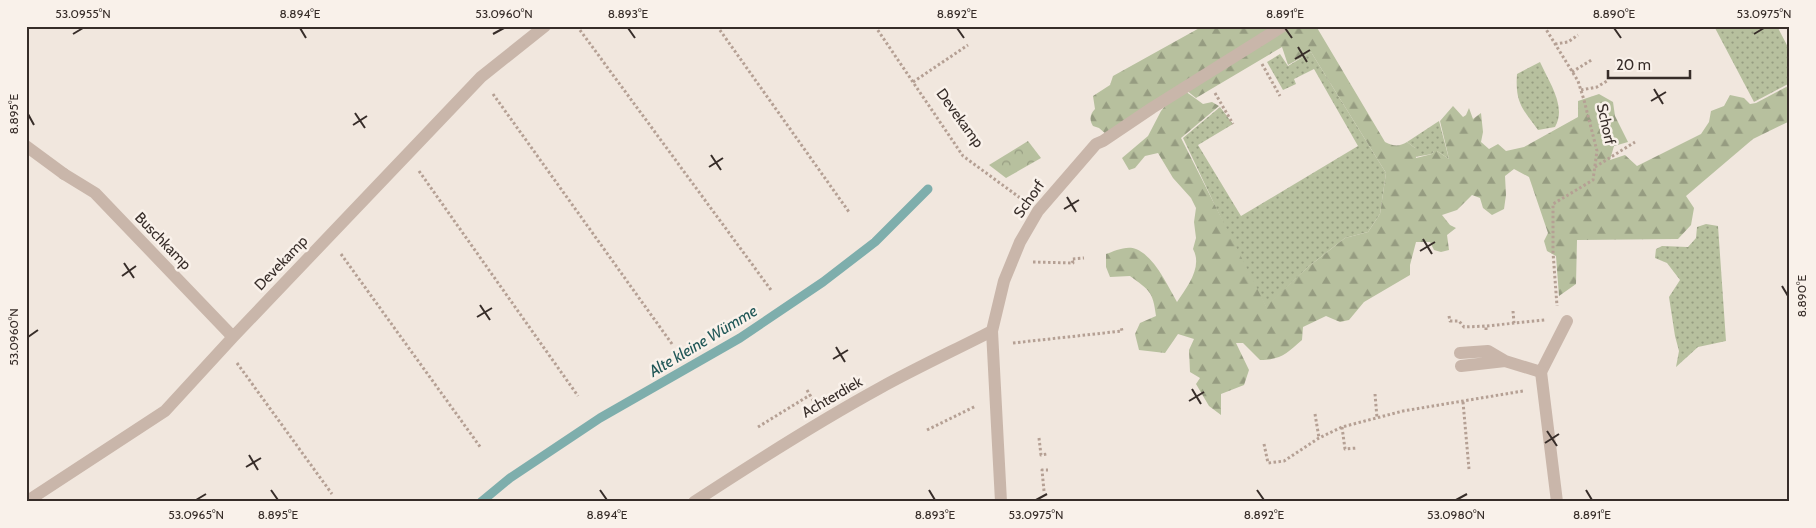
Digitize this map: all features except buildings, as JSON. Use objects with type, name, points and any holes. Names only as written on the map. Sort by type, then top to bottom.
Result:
[{"type":"street","name":"Devekamp","points":[[26,502],[165,411],[229,341],[481,77],[545,26]]},
{"type":"street","name":"Schorf","points":[[1001,502],[992,331],[1004,280],[1020,242],[1038,211],[1096,144],[1283,26]]},
{"type":"street","name":"Buschkamp","points":[[26,146],[64,174],[95,193],[229,341]]},
{"type":"street","points":[[1557,502],[1541,372],[1559,336],[1562,320]]},
{"type":"street","name":"Achterdiek","points":[[694,502],[773,450],[825,419],[881,387],[992,331]]},
{"type":"street","points":[[1504,361],[1488,351],[1460,359],[1504,361],[1541,372]]},
{"type":"path","points":[[577,26],[772,290]]},
{"type":"path","points":[[716,26],[849,212]]},
{"type":"path","name":"Devekamp","points":[[875,26],[963,156],[1038,211]]},
{"type":"path","name":"Schorf","points":[[1544,26],[1572,72],[1580,90],[1597,150],[1593,180],[1553,204],[1552,252],[1562,320],[1559,336]]},
{"type":"path","points":[[1555,44],[1568,42],[1578,35]]},
{"type":"path","points":[[913,82],[968,45]]},
{"type":"path","points":[[1252,46],[1280,96]]},
{"type":"path","points":[[1572,72],[1593,59]]},
{"type":"path","points":[[1204,75],[1233,124]]},
{"type":"path","points":[[481,77],[672,344]]},
{"type":"path","points":[[1580,90],[1597,87],[1607,81]]},
{"type":"path","points":[[1595,167],[1636,142]]},
{"type":"path","points":[[408,154],[578,396]]},
{"type":"path","points":[[328,237],[481,448]]},
{"type":"path","points":[[1013,260],[1045,264],[1073,263],[1072,259],[1084,258]]},
{"type":"path","points":[[1513,311],[1514,323]]},
{"type":"path","points":[[1449,316],[1450,321],[1458,321],[1464,327],[1562,320]]},
{"type":"path","points":[[993,345],[1122,331],[1121,326]]},
{"type":"path","points":[[1486,326],[1488,351]]},
{"type":"path","points":[[229,341],[332,494]]},
{"type":"path","points":[[1264,444],[1268,463],[1284,461],[1319,438],[1342,427],[1403,411],[1543,387]]},
{"type":"path","points":[[1375,394],[1377,418]]},
{"type":"path","points":[[758,427],[810,395]]},
{"type":"path","points":[[927,430],[995,396]]},
{"type":"path","points":[[1463,402],[1469,469]]},
{"type":"path","points":[[1315,414],[1319,438]]},
{"type":"path","points":[[1342,427],[1344,449],[1357,448]]},
{"type":"path","points":[[1040,438],[1041,455],[1047,454]]},
{"type":"path","points":[[1044,492],[1042,470],[1048,470]]},
{"type":"green space","points":[[1203,26],[1280,26],[1106,134],[1093,126],[1091,115],[1095,109],[1093,96],[1110,85],[1113,76]]},
{"type":"green space","points":[[1288,26],[1316,26],[1385,142],[1401,145],[1407,142],[1415,148],[1416,158],[1437,151],[1449,159],[1440,121],[1453,106],[1463,117],[1469,108],[1473,119],[1481,113],[1483,132],[1481,142],[1489,149],[1498,144],[1506,151],[1524,147],[1578,117],[1578,101],[1599,94],[1613,102],[1615,116],[1628,142],[1614,146],[1610,160],[1625,155],[1637,166],[1701,134],[1709,122],[1711,111],[1724,106],[1730,95],[1744,98],[1750,104],[1756,103],[1790,85],[1790,121],[1753,139],[1686,196],[1694,208],[1691,225],[1678,239],[1577,240],[1576,284],[1559,296],[1556,256],[1547,251],[1544,241],[1548,233],[1529,177],[1514,169],[1505,176],[1506,195],[1504,209],[1492,215],[1483,208],[1480,198],[1472,195],[1457,210],[1442,215],[1450,225],[1456,228],[1447,235],[1449,250],[1441,252],[1434,250],[1430,242],[1416,242],[1410,265],[1410,275],[1364,302],[1349,320],[1340,322],[1326,316],[1303,327],[1302,340],[1288,352],[1273,359],[1260,360],[1243,343],[1236,343],[1249,370],[1244,385],[1221,394],[1221,415],[1209,406],[1196,384],[1200,378],[1190,372],[1189,350],[1194,339],[1178,334],[1165,353],[1139,350],[1135,334],[1140,323],[1156,316],[1153,301],[1146,288],[1130,276],[1110,277],[1106,267],[1106,254],[1125,248],[1136,249],[1155,265],[1177,302],[1195,270],[1196,256],[1193,249],[1196,238],[1194,222],[1196,208],[1191,198],[1173,178],[1158,153],[1145,156],[1135,168],[1129,170],[1122,158],[1148,136],[1161,111],[1169,101],[1185,91],[1203,104],[1212,102],[1219,106],[1181,138],[1266,306],[1308,267],[1345,238],[1368,232],[1380,214],[1386,173],[1311,52],[1288,65],[1282,47],[1196,98],[1186,90]]},
{"type":"green space","points":[[1718,26],[1777,26],[1790,51],[1790,83],[1754,102],[1715,28]]},
{"type":"green space","points":[[1311,52],[1386,173],[1380,214],[1368,232],[1345,238],[1308,267],[1266,307],[1183,138],[1220,107],[1233,124],[1198,145],[1241,216],[1358,146],[1314,69],[1294,79],[1296,84],[1283,90],[1267,62],[1280,54],[1288,66]]},
{"type":"green space","points":[[1540,62],[1552,86],[1559,111],[1555,127],[1538,130],[1521,105],[1517,92],[1517,74]]},
{"type":"green space","points":[[1439,121],[1449,159],[1437,151],[1434,151],[1432,154],[1415,157],[1415,148],[1407,142]]},
{"type":"green space","points":[[1028,141],[1041,158],[1006,178],[989,165]]},
{"type":"green space","points":[[1706,224],[1718,226],[1726,341],[1698,347],[1676,367],[1679,351],[1669,297],[1680,280],[1667,263],[1655,258],[1656,249],[1662,246],[1688,247],[1696,238],[1697,227]]},
{"type":"waterway","name":"Alte kleine Wümme","points":[[481,502],[510,478],[600,418],[740,338],[823,282],[875,242],[928,189]]}]
